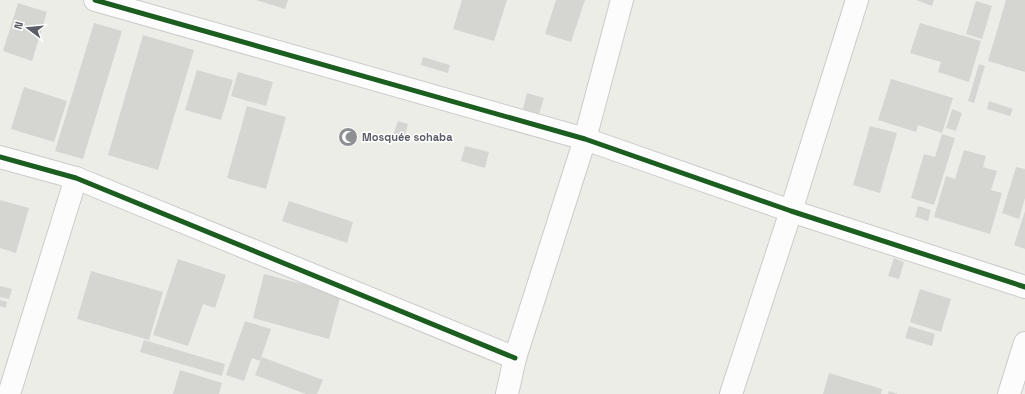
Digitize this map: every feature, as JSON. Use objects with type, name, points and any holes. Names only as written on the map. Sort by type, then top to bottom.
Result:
[{"type":"street","points":[[95,0],[585,139],[790,211],[1025,287]]},
{"type":"street","points":[[507,394],[515,358],[585,139],[622,0]]},
{"type":"street","points":[[731,394],[857,0]]},
{"type":"street","points":[[0,157],[76,178],[515,358]]},
{"type":"street","points":[[8,394],[76,178]]},
{"type":"street","points":[[1009,394],[1025,343]]},
{"type":"building","points":[[256,0],[288,0],[285,9]]},
{"type":"building","points":[[462,0],[507,0],[494,41],[453,29]]},
{"type":"building","points":[[556,0],[585,0],[571,42],[545,34]]},
{"type":"building","points":[[916,0],[934,0],[932,6]]},
{"type":"building","points":[[1006,0],[1025,0],[1025,72],[988,61]]},
{"type":"building","points":[[976,1],[992,6],[982,39],[966,34]]},
{"type":"building","points":[[18,3],[47,12],[32,61],[3,51]]},
{"type":"building","points":[[94,23],[122,31],[83,159],[55,151]]},
{"type":"building","points":[[920,23],[981,41],[969,82],[938,72],[941,62],[910,53]]},
{"type":"building","points":[[143,35],[194,50],[158,170],[108,155]]},
{"type":"building","points":[[423,57],[450,65],[448,73],[421,65]]},
{"type":"building","points":[[979,64],[985,66],[974,103],[968,101]]},
{"type":"building","points":[[197,70],[233,80],[221,120],[185,110]]},
{"type":"building","points":[[238,72],[273,82],[266,106],[231,96]]},
{"type":"building","points":[[891,79],[953,98],[942,133],[918,125],[916,132],[878,120]]},
{"type":"building","points":[[24,87],[67,101],[54,142],[11,129]]},
{"type":"building","points":[[527,93],[544,98],[539,114],[523,109]]},
{"type":"building","points":[[989,101],[1013,109],[1010,116],[987,109]]},
{"type":"building","points":[[247,106],[286,117],[266,189],[227,178]]},
{"type":"building","points":[[952,109],[962,113],[956,131],[946,128]]},
{"type":"building","points":[[398,121],[408,124],[404,139],[393,136]]},
{"type":"building","points":[[870,126],[897,133],[880,193],[853,185]]},
{"type":"building","points":[[942,134],[955,138],[934,205],[911,198],[924,154],[935,157]]},
{"type":"building","points":[[465,146],[489,152],[485,168],[461,161]]},
{"type":"building","points":[[964,150],[986,156],[983,167],[997,171],[991,190],[1002,193],[990,234],[934,217],[946,176],[955,179]]},
{"type":"building","points":[[1016,167],[1025,169],[1025,198],[1019,219],[1002,213]]},
{"type":"building","points":[[0,200],[29,208],[16,253],[0,248]]},
{"type":"building","points":[[289,201],[353,222],[347,243],[282,221]]},
{"type":"building","points":[[918,206],[931,210],[928,221],[915,217]]},
{"type":"building","points":[[1025,211],[1025,249],[1014,245]]},
{"type":"building","points":[[894,258],[904,262],[899,279],[888,276]]},
{"type":"building","points":[[178,259],[226,275],[215,308],[203,304],[188,346],[153,335]]},
{"type":"building","points":[[91,271],[163,292],[149,340],[77,319]]},
{"type":"building","points":[[264,274],[341,294],[329,339],[253,318]]},
{"type":"building","points":[[0,286],[12,289],[9,299],[0,297]]},
{"type":"building","points":[[920,289],[951,299],[941,332],[910,322]]},
{"type":"building","points":[[0,300],[7,302],[6,308],[0,306]]},
{"type":"building","points":[[245,321],[271,329],[260,361],[252,358],[244,381],[226,375]]},
{"type":"building","points":[[909,326],[935,334],[932,346],[905,338]]},
{"type":"building","points":[[144,340],[225,364],[222,376],[140,352]]},
{"type":"building","points":[[262,357],[323,380],[317,394],[306,394],[255,375]]},
{"type":"building","points":[[180,370],[222,383],[219,394],[173,394]]},
{"type":"building","points":[[829,373],[882,389],[881,394],[823,394]]},
{"type":"building","points":[[889,391],[898,394],[888,394]]},
{"type":"cycle path","points":[[95,0],[585,139],[791,211],[1025,287]]},
{"type":"cycle path","points":[[0,157],[76,178],[515,358]]},
{"type":"place","name":"Mosquée sohaba","points":[[348,137]]}]
